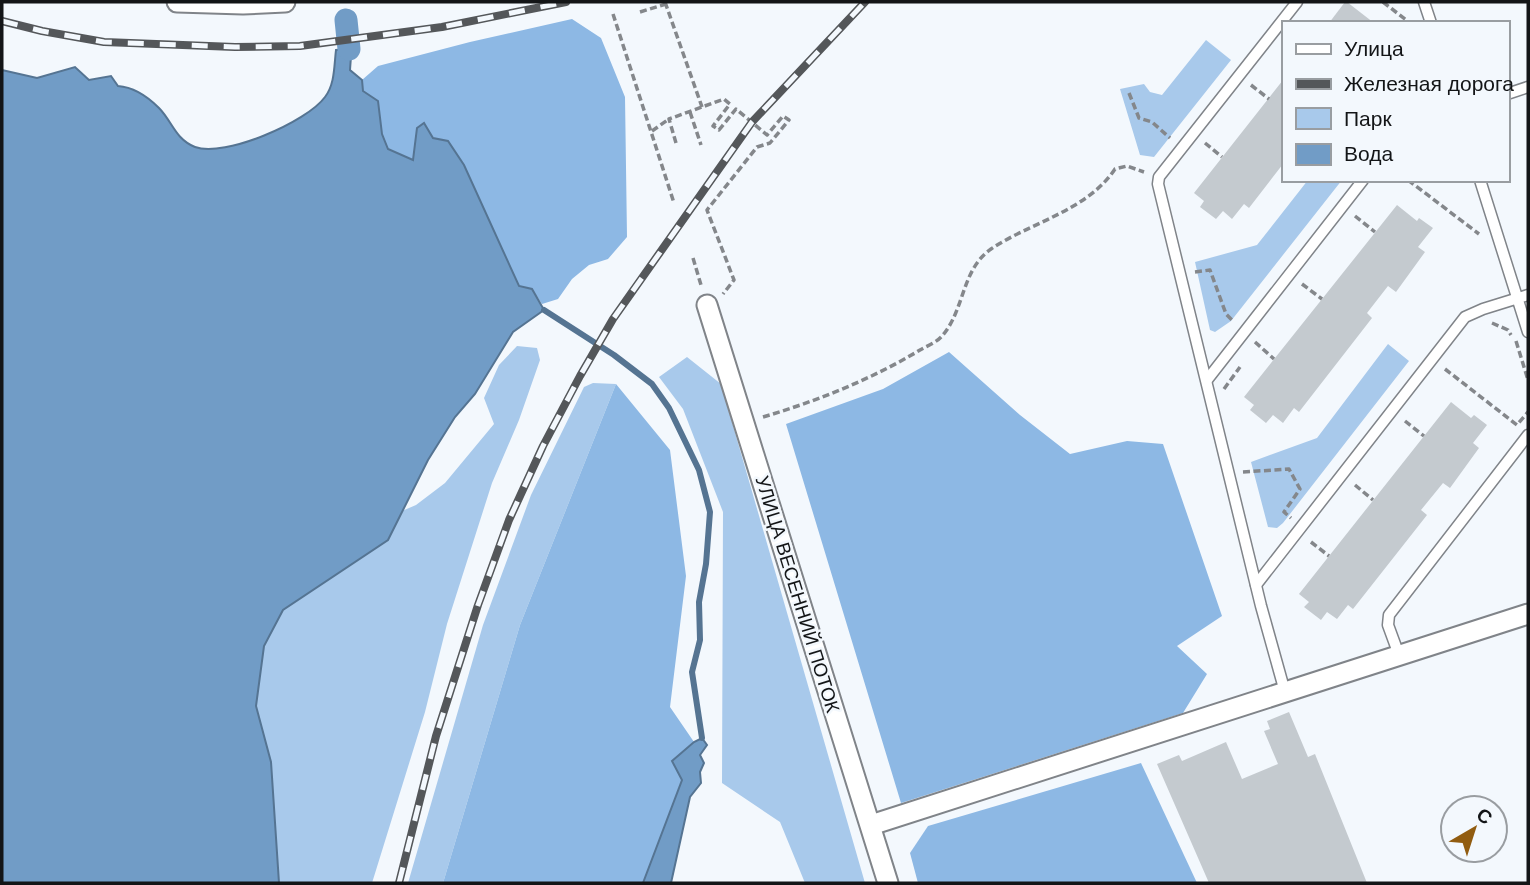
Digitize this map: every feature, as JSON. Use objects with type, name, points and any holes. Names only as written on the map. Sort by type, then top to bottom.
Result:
[{"type":"street","points":[[177,2],[285,2]]},
{"type":"street","name":"УЛИЦА ВЕСЕННИЙ ПОТОК","points":[[715,300],[888,883]]},
{"type":"street","points":[[871,825],[1528,614]]},
{"type":"lane","points":[[1285,692],[1256,585],[1158,184],[1159,177],[1297,2]]},
{"type":"lane","points":[[1424,2],[1430,21]]},
{"type":"lane","points":[[1509,93],[1528,87]]},
{"type":"lane","points":[[1207,380],[1361,182]]},
{"type":"lane","points":[[1481,182],[1528,332]]},
{"type":"lane","points":[[1256,585],[1465,317],[1528,295]]},
{"type":"lane","points":[[1399,655],[1388,625],[1389,615],[1528,435]]},
{"type":"path","points":[[1383,2],[1407,21]]},
{"type":"path","points":[[640,12],[666,3],[702,107]]},
{"type":"path","points":[[613,14],[674,202]]},
{"type":"path","points":[[1243,94],[1251,84],[1269,99]]},
{"type":"path","points":[[1129,93],[1139,118],[1152,122],[1194,156],[1212,133]]},
{"type":"path","points":[[652,131],[669,119],[724,99],[730,104],[713,126],[719,130],[736,109],[767,135],[783,116],[789,120],[770,143],[757,147],[707,210],[734,280],[715,300],[693,258]]},
{"type":"path","points":[[690,112],[701,145]]},
{"type":"path","points":[[669,119],[676,143]]},
{"type":"path","points":[[1204,143],[1222,157]]},
{"type":"path","points":[[759,418],[799,407],[902,361],[940,338],[953,322],[972,269],[989,250],[1087,198],[1104,185],[1115,169],[1127,166],[1159,177]]},
{"type":"path","points":[[1411,182],[1482,236]]},
{"type":"path","points":[[1346,225],[1360,206]]},
{"type":"path","points":[[1354,215],[1375,232]]},
{"type":"path","points":[[1191,272],[1209,270],[1226,314],[1274,359]]},
{"type":"path","points":[[1294,294],[1302,284],[1322,299]]},
{"type":"path","points":[[1485,322],[1508,330],[1515,339],[1528,380]]},
{"type":"path","points":[[1257,344],[1264,334]]},
{"type":"path","points":[[1221,398],[1224,388],[1240,366]]},
{"type":"path","points":[[1217,368],[1224,388]]},
{"type":"path","points":[[1445,369],[1517,425],[1528,412]]},
{"type":"path","points":[[1405,421],[1424,436]]},
{"type":"path","points":[[1240,460],[1247,484]]},
{"type":"path","points":[[1243,472],[1289,469],[1300,489],[1283,512],[1301,527]]},
{"type":"path","points":[[1355,485],[1373,500]]},
{"type":"path","points":[[1311,542],[1329,556]]},
{"type":"green space","points":[[1206,40],[1231,60],[1154,157],[1140,155],[1120,89],[1144,84],[1150,92],[1162,95]]},
{"type":"green space","points":[[1306,182],[1340,182],[1231,321],[1215,332],[1210,330],[1195,262],[1257,245]]},
{"type":"green space","points":[[1388,344],[1409,361],[1283,523],[1277,528],[1268,527],[1251,462],[1317,438]]},
{"type":"green space","points":[[517,346],[537,348],[540,360],[519,420],[492,483],[447,624],[425,712],[372,883],[279,883],[271,762],[256,706],[264,646],[283,610],[387,540],[402,511],[416,505],[445,483],[494,424],[484,398],[499,365]]},
{"type":"green space","points":[[687,357],[721,384],[865,883],[805,883],[780,822],[722,783],[723,512],[683,409],[659,377]]},
{"type":"green space","points":[[593,383],[616,384],[520,625],[443,883],[408,883],[483,625],[531,495],[584,387]]},
{"type":"shaded area","points":[[572,19],[601,38],[625,97],[627,237],[608,259],[589,265],[572,279],[558,299],[542,304],[532,289],[519,286],[464,165],[417,128],[413,160],[388,149],[382,134],[378,102],[362,91],[362,80],[378,66]]},
{"type":"shaded area","points":[[949,352],[1020,415],[1070,454],[1127,441],[1163,444],[1222,616],[1177,646],[1207,674],[1183,713],[901,803],[786,424],[883,389]]},
{"type":"shaded area","points":[[616,384],[670,450],[686,576],[670,707],[694,742],[672,761],[682,779],[643,883],[443,883],[520,625]]},
{"type":"shaded area","points":[[1141,763],[1197,883],[918,883],[910,853],[928,826]]},
{"type":"water","points":[[349,49],[350,70],[362,80],[363,91],[378,101],[382,134],[388,149],[413,160],[417,128],[424,123],[433,138],[448,141],[464,165],[519,286],[532,289],[544,310],[513,332],[475,394],[455,417],[428,460],[388,540],[283,610],[264,646],[256,706],[271,762],[279,883],[2,883],[2,70],[37,78],[75,67],[89,80],[111,76],[118,86],[145,96],[188,144],[208,149],[244,143],[301,117],[325,97],[331,86],[336,50]]},
{"type":"water","points":[[702,738],[707,745],[700,755],[704,763],[700,772],[701,783],[690,797],[671,883],[643,883],[682,780],[672,761]]},
{"type":"building","points":[[1347,2],[1371,21],[1331,21]]},
{"type":"building","points":[[1282,81],[1282,165],[1249,208],[1244,204],[1232,219],[1223,211],[1216,219],[1200,207],[1204,201],[1194,193]]},
{"type":"building","points":[[1397,205],[1417,221],[1419,218],[1433,228],[1418,247],[1425,252],[1396,292],[1388,286],[1367,313],[1372,318],[1299,412],[1294,408],[1283,423],[1273,415],[1266,423],[1250,410],[1254,405],[1244,397]]},
{"type":"building","points":[[1451,402],[1471,418],[1474,415],[1487,425],[1473,443],[1479,448],[1450,488],[1443,483],[1421,510],[1427,515],[1353,609],[1348,605],[1337,619],[1327,612],[1321,620],[1304,607],[1309,602],[1299,594]]},
{"type":"building","points":[[1289,712],[1308,757],[1315,754],[1367,883],[1209,883],[1157,764],[1179,755],[1182,761],[1226,742],[1242,779],[1278,764],[1264,731],[1270,729],[1267,721]]},
{"type":"waterway","points":[[346,20],[349,49]]},
{"type":"waterway","points":[[544,310],[614,355],[652,384],[669,408],[699,470],[710,512],[706,564],[699,602],[700,640],[692,672],[702,738]]},
{"type":"railway","points":[[2,21],[104,42],[235,47],[300,46],[442,27],[566,2]]},
{"type":"railway","points":[[399,883],[436,736],[478,605],[509,520],[543,446],[580,376],[613,319],[752,122],[865,2]]}]
